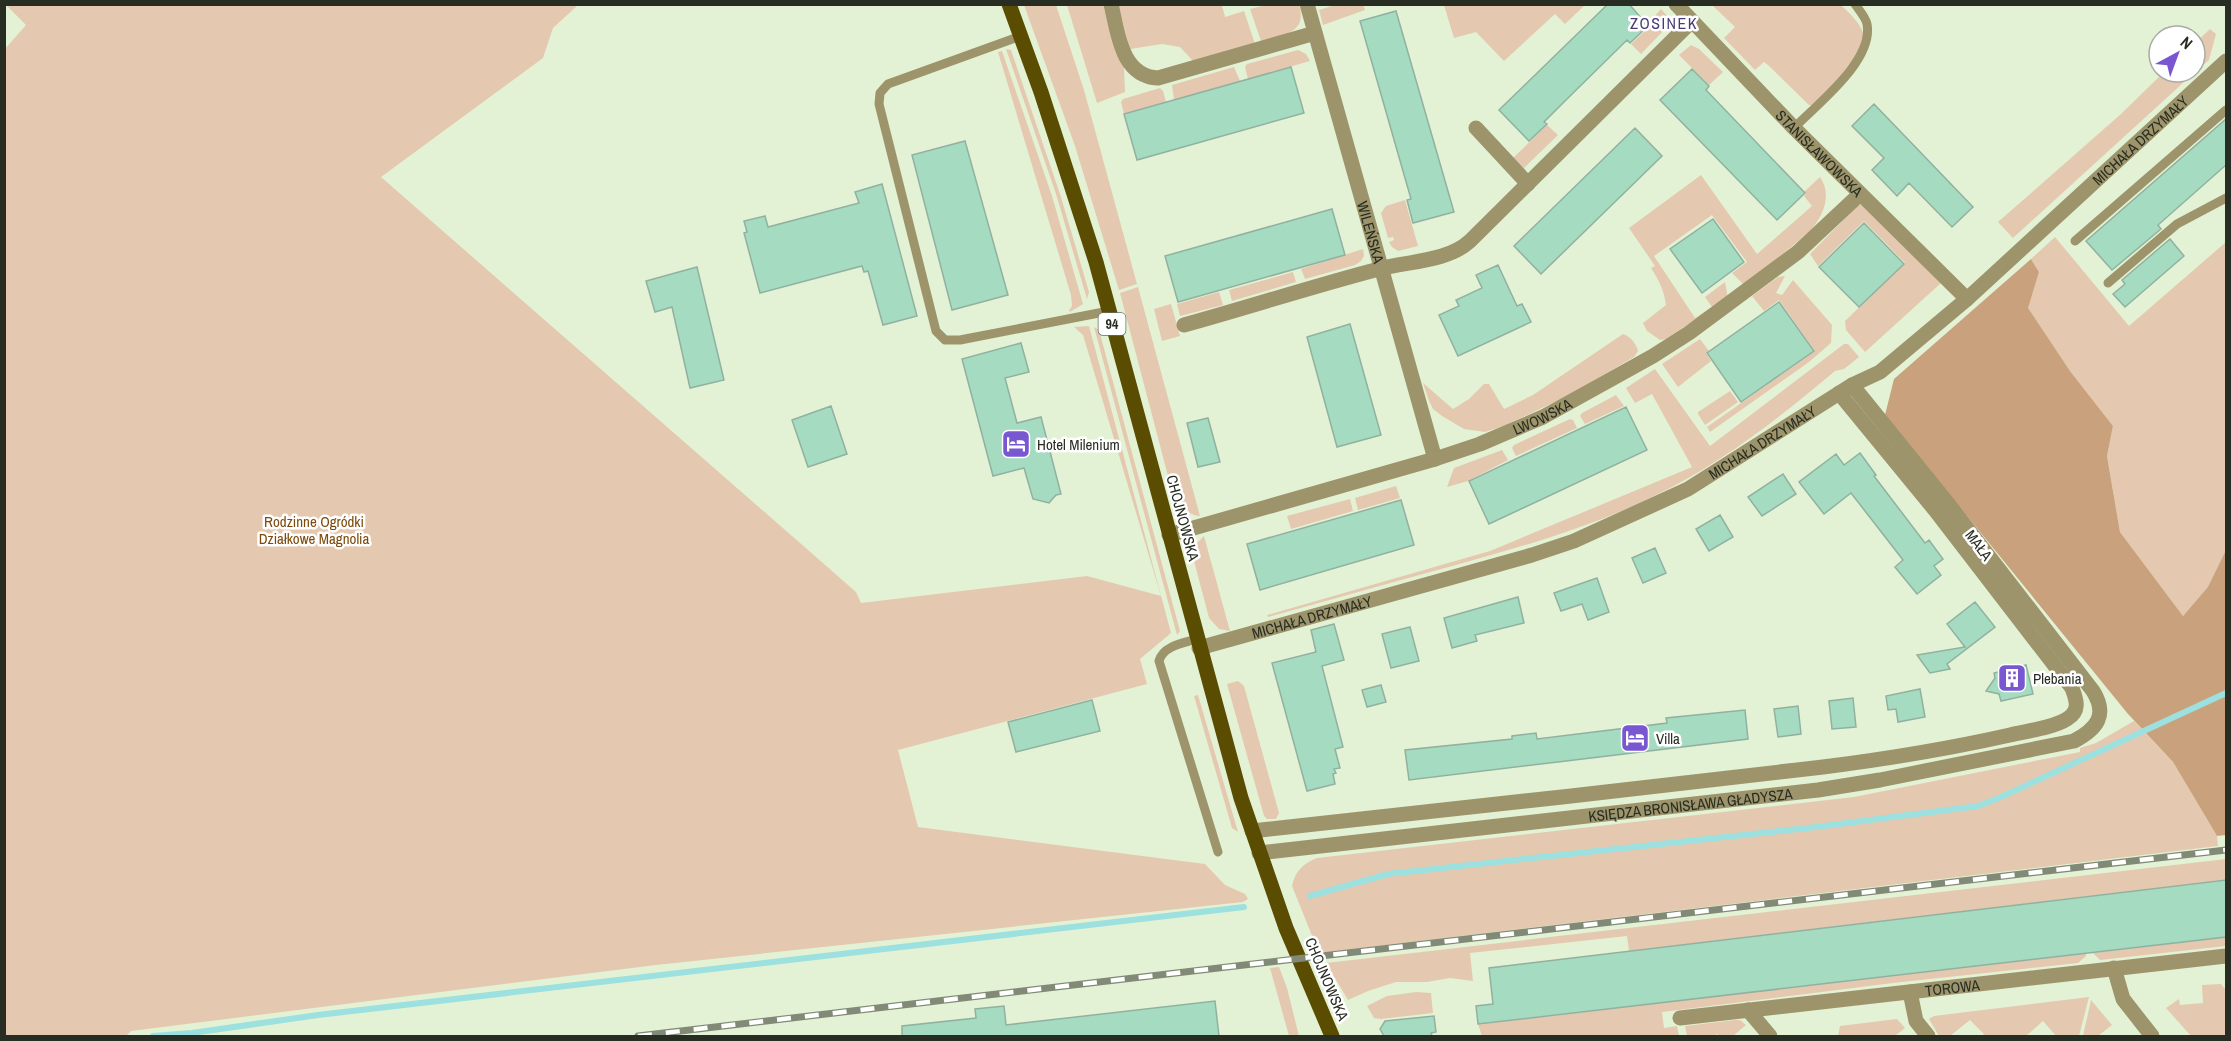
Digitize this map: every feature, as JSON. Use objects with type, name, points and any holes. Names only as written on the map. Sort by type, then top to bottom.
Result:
[{"type":"main road","name":"CHOJNOWSKA","points":[[1009,4],[1082,216],[1198,644],[1252,831],[1286,928],[1332,1036]]},
{"type":"street","points":[[1111,4],[1123,53],[1132,68],[1148,78],[1158,78],[1315,33]]},
{"type":"street","name":"WILEŃSKA","points":[[1307,4],[1435,459]]},
{"type":"street","name":"STANISŁAWOWSKA","points":[[1676,4],[1794,128],[1967,299]]},
{"type":"street","points":[[1184,326],[1380,268],[1459,249],[1528,184],[1692,21]]},
{"type":"street","name":"MICHAŁA DRZYMAŁY","points":[[1198,644],[1488,567],[1574,541],[1688,489],[1845,389],[1880,372],[1967,299],[2226,61]]},
{"type":"street","points":[[1476,128],[1528,184]]},
{"type":"street","name":"LWOWSKA","points":[[1169,535],[1435,459],[1500,436],[1543,417],[1653,356],[1726,307],[1788,260],[1860,194]]},
{"type":"street","name":"MAŁA","points":[[1845,389],[2065,680],[2076,698]]},
{"type":"street","name":"MAŁA","points":[[1845,389],[1950,506],[2093,691],[2101,708]]},
{"type":"street","name":"KSIĘDZA BRONISŁAWA GŁADYSZA","points":[[1252,831],[1881,760],[2063,722],[2076,710],[2076,698]]},
{"type":"street","name":"KSIĘDZA BRONISŁAWA GŁADYSZA","points":[[1259,853],[1847,786],[2074,741],[2084,736],[2093,727],[2099,718],[2101,708]]},
{"type":"street","name":"TOROWA","points":[[1680,1018],[2226,956]]},
{"type":"street","points":[[2114,968],[2123,999],[2152,1036]]},
{"type":"street","points":[[1910,992],[1916,1021],[1928,1036]]},
{"type":"street","points":[[1748,1010],[1770,1036]]},
{"type":"lane","points":[[1794,128],[1854,68],[1866,43],[1867,23],[1855,4]]},
{"type":"lane","points":[[1021,36],[888,84],[880,93],[879,104],[936,331],[945,340],[960,340],[1109,311]]},
{"type":"lane","points":[[2075,241],[2226,110]]},
{"type":"lane","points":[[2108,283],[2177,224],[2226,198]]},
{"type":"lane","points":[[1198,644],[1171,647],[1161,655],[1160,662],[1218,852]]},
{"type":"green space","name":"Rodzinne Ogródki Działkowe Magnolia","points":[[5,4],[578,5],[553,28],[543,58],[381,177],[856,592],[861,603],[1087,576],[1161,596],[1083,335],[1074,327],[1089,326],[1171,633],[1140,659],[1147,684],[898,750],[918,827],[1205,864],[1225,885],[1245,894],[1248,899],[1243,902],[656,965],[131,1031],[126,1036],[5,1036],[4,50],[26,25]]},
{"type":"green space","points":[[1363,4],[1365,10],[1323,25],[1319,10],[1335,5]]},
{"type":"green space","points":[[1444,4],[1585,5],[1565,24],[1555,14],[1504,61],[1476,32],[1454,38]]},
{"type":"green space","points":[[1024,5],[1056,5],[1084,90],[1137,284],[1119,290],[1075,146]]},
{"type":"green space","points":[[1067,5],[1106,5],[1124,67],[1125,92],[1097,103]]},
{"type":"green space","points":[[1118,5],[1222,5],[1225,17],[1244,11],[1255,44],[1193,61],[1180,47],[1162,44],[1130,49]]},
{"type":"green space","points":[[1266,5],[1299,5],[1300,22],[1296,28],[1285,35],[1261,41],[1250,9]]},
{"type":"green space","points":[[1712,5],[1841,5],[1858,23],[1864,39],[1861,49],[1847,70],[1813,105],[1809,105],[1764,62],[1755,70],[1724,38],[1735,27]]},
{"type":"green space","points":[[1661,9],[1668,17],[1667,27],[1641,54],[1631,44],[1650,26],[1648,23]]},
{"type":"green space","points":[[2210,29],[2216,34],[2207,62],[2207,32]]},
{"type":"green space","points":[[1691,45],[1699,49],[1723,72],[1709,85],[1679,55]]},
{"type":"green space","points":[[1006,49],[1011,50],[1061,197],[1089,292],[1087,299],[1056,194]]},
{"type":"green space","points":[[1298,50],[1306,54],[1310,61],[1248,79],[1245,67],[1247,64]]},
{"type":"green space","points":[[1002,51],[1052,196],[1083,304],[1070,312],[1071,295],[998,52]]},
{"type":"green space","points":[[1234,67],[1240,81],[1174,100],[1172,85]]},
{"type":"green space","points":[[2152,84],[2182,84],[2013,238],[1998,222],[2121,114]]},
{"type":"green space","points":[[1160,88],[1166,102],[1124,114],[1121,102],[1123,99]]},
{"type":"green space","points":[[1547,125],[1558,135],[1524,168],[1513,158]]},
{"type":"green space","points":[[1701,175],[1757,254],[1812,206],[1804,196],[1806,194],[1804,192],[1820,177],[1824,184],[1825,204],[1820,218],[1811,230],[1745,286],[1732,273],[1747,262],[1712,215],[1654,256],[1695,318],[1712,307],[1705,297],[1725,282],[1728,298],[1666,339],[1660,340],[1647,331],[1643,323],[1666,305],[1664,295],[1651,268],[1655,266],[1629,228]]},
{"type":"green space","points":[[1405,200],[1418,246],[1398,251],[1389,242],[1394,240],[1393,237],[1388,238],[1381,213],[1386,206]]},
{"type":"green space","points":[[1858,205],[1862,205],[1941,283],[1865,352],[1846,330],[1845,321],[1905,263],[1864,221],[1818,266],[1810,254]]},
{"type":"green space","points":[[2055,237],[2129,326],[2226,242],[2226,550],[2209,587],[2183,616],[2120,532],[2107,456],[2113,426],[2070,371],[2027,308],[2039,272],[2031,259]]},
{"type":"green space","points":[[1363,249],[1364,256],[1355,265],[1305,279],[1301,269]]},
{"type":"green space","points":[[1293,272],[1296,282],[1232,301],[1229,290]]},
{"type":"green space","points":[[1785,276],[1776,293],[1782,295],[1793,280],[1832,325],[1831,343],[1809,362],[1710,432],[1707,427],[1815,351],[1779,300],[1764,311],[1752,296],[1778,277]]},
{"type":"green space","points":[[1138,287],[1200,516],[1184,509],[1173,495],[1120,293]]},
{"type":"green space","points":[[1219,292],[1223,305],[1180,316],[1177,304]]},
{"type":"green space","points":[[1171,304],[1180,336],[1162,341],[1154,309]]},
{"type":"green space","points":[[1094,327],[1099,330],[1180,631],[1177,635]]},
{"type":"green space","points":[[1623,334],[1636,345],[1638,351],[1634,357],[1565,397],[1504,426],[1485,432],[1464,429],[1433,409],[1423,383],[1453,409],[1469,399],[1484,384],[1489,384],[1504,409],[1533,395]]},
{"type":"green space","points":[[1700,339],[1709,351],[1706,353],[1711,361],[1678,387],[1662,364]]},
{"type":"green space","points":[[1844,344],[1848,344],[1859,357],[1844,369],[1835,371],[1793,406],[1727,454],[1656,495],[1607,517],[1507,551],[1268,617],[1267,615],[1490,551],[1692,467],[1652,394],[1635,403],[1626,388],[1655,369],[1710,446]]},
{"type":"green space","points":[[1730,391],[1738,402],[1705,425],[1698,412]]},
{"type":"green space","points":[[1616,395],[1624,406],[1585,424],[1580,416],[1582,413]]},
{"type":"green space","points":[[1570,419],[1577,428],[1516,456],[1512,448],[1514,445]]},
{"type":"green space","points":[[1502,450],[1508,460],[1468,481],[1447,487],[1454,468]]},
{"type":"green space","points":[[1396,486],[1400,498],[1358,510],[1355,498]]},
{"type":"green space","points":[[1350,499],[1353,511],[1291,529],[1287,516]]},
{"type":"green space","points":[[1204,536],[1230,631],[1219,629],[1209,618],[1193,557],[1196,544]]},
{"type":"green space","points":[[1238,681],[1244,686],[1279,813],[1276,819],[1267,819],[1264,816],[1227,684]]},
{"type":"green space","points":[[1198,695],[1238,832],[1232,828],[1194,696]]},
{"type":"green space","points":[[2134,721],[2173,762],[2217,836],[2218,846],[1319,953],[1292,886],[1301,868],[1317,858],[1854,797],[2080,752],[2080,748],[2096,743]]},
{"type":"green space","points":[[2226,859],[2226,880],[1629,951],[1627,936],[1470,953],[1473,981],[1450,978],[1427,982],[1396,982],[1348,1000],[1326,963]]},
{"type":"green space","points":[[2226,937],[2226,946],[2100,960],[2093,953]]},
{"type":"green space","points":[[2086,953],[2086,956],[2078,963],[1662,1012],[1664,1028],[1677,1026],[1679,1036],[1482,1036],[1478,1024]]},
{"type":"green space","points":[[1279,967],[1287,988],[1299,1036],[1289,1036],[1270,968]]},
{"type":"green space","points":[[2221,984],[2226,990],[2226,1036],[2191,1036],[2166,1008],[2179,999],[2180,1005],[2203,1003],[2202,985]]},
{"type":"green space","points":[[1416,992],[1431,993],[1433,1013],[1381,1019],[1374,1018],[1367,1006],[1387,996]]},
{"type":"green space","points":[[2089,997],[2079,1036],[2056,1036],[2043,1021],[2026,1036],[1982,1036],[1984,1034],[1970,1020],[1950,1036],[1939,1036],[1929,1019],[1934,1016]]},
{"type":"green space","points":[[2091,1000],[2112,1025],[2098,1036],[2083,1036]]},
{"type":"green space","points":[[1897,1019],[1905,1028],[1895,1036],[1838,1036],[1840,1026]]},
{"type":"green space","points":[[1740,1020],[1746,1025],[1733,1036],[1717,1034],[1687,1036],[1685,1026]]},
{"type":"shaded area","points":[[2031,259],[2039,272],[2028,308],[2070,371],[2113,426],[2107,456],[2120,532],[2183,616],[2208,587],[2226,550],[2226,835],[2217,836],[2173,762],[2128,714],[1885,415],[1894,379]]},
{"type":"building","points":[[1608,4],[1629,4],[1648,26],[1630,43],[1627,40],[1544,122],[1547,124],[1529,141],[1499,110]]},
{"type":"building","points":[[1396,11],[1454,212],[1413,223],[1407,200],[1411,199],[1360,21]]},
{"type":"building","points":[[1291,67],[1304,113],[1137,160],[1124,114]]},
{"type":"building","points":[[1692,69],[1709,86],[1706,90],[1805,193],[1777,220],[1660,100]]},
{"type":"building","points":[[1874,104],[1973,207],[1952,227],[1909,183],[1897,196],[1872,170],[1884,158],[1852,126]]},
{"type":"building","points":[[2226,119],[2226,165],[2158,225],[2161,229],[2112,270],[2086,241]]},
{"type":"building","points":[[1635,128],[1662,156],[1541,274],[1514,246]]},
{"type":"building","points":[[965,141],[1008,295],[952,310],[912,155]]},
{"type":"building","points":[[882,184],[917,316],[883,325],[868,271],[864,272],[862,266],[760,293],[744,233],[747,232],[744,221],[765,216],[768,227],[859,203],[855,192]]},
{"type":"building","points":[[1332,209],[1345,255],[1178,302],[1165,256]]},
{"type":"building","points":[[1713,219],[1744,262],[1702,293],[1670,249]]},
{"type":"building","points":[[1864,223],[1904,264],[1859,307],[1819,267]]},
{"type":"building","points":[[2170,239],[2184,256],[2125,307],[2113,294],[2125,284],[2122,280]]},
{"type":"building","points":[[1498,265],[1517,306],[1522,304],[1531,322],[1458,356],[1439,315],[1459,306],[1456,300],[1482,288],[1476,275]]},
{"type":"building","points":[[697,267],[724,380],[690,388],[672,307],[655,312],[646,281]]},
{"type":"building","points":[[1779,302],[1814,351],[1741,402],[1707,353]]},
{"type":"building","points":[[1350,324],[1381,435],[1337,447],[1307,337]]},
{"type":"building","name":"Hotel Milenium","points":[[1021,343],[1029,372],[1005,378],[1017,423],[1041,417],[1061,494],[1056,495],[1049,503],[1033,499],[1024,468],[993,476],[962,359]]},
{"type":"building","points":[[831,406],[847,454],[808,467],[792,420]]},
{"type":"building","points":[[1626,407],[1647,450],[1489,524],[1469,481]]},
{"type":"building","points":[[1208,418],[1220,462],[1198,467],[1187,423]]},
{"type":"building","points":[[1860,453],[1876,475],[1874,476],[1925,543],[1929,540],[1943,559],[1934,566],[1941,575],[1917,594],[1895,567],[1903,560],[1851,493],[1824,514],[1799,482],[1836,454],[1844,465]]},
{"type":"building","points":[[1783,474],[1796,494],[1762,516],[1748,497]]},
{"type":"building","points":[[1401,500],[1414,545],[1260,590],[1247,544]]},
{"type":"building","points":[[1720,515],[1733,537],[1709,551],[1696,529]]},
{"type":"building","points":[[1655,548],[1666,573],[1643,583],[1632,558]]},
{"type":"building","points":[[1597,578],[1609,612],[1588,620],[1582,604],[1561,611],[1554,593]]},
{"type":"building","points":[[1518,597],[1524,623],[1475,635],[1477,641],[1452,648],[1444,618]]},
{"type":"building","points":[[1975,602],[1995,627],[1947,664],[1950,669],[1930,673],[1917,655],[1965,647],[1947,624]]},
{"type":"building","points":[[1334,624],[1344,660],[1322,666],[1343,747],[1335,749],[1340,768],[1334,769],[1335,784],[1307,791],[1272,663],[1316,652],[1311,630]]},
{"type":"building","points":[[1410,627],[1419,661],[1391,668],[1382,634]]},
{"type":"building","name":"Plebania","points":[[2026,665],[2033,694],[2001,701],[1999,694],[1986,691],[1995,678],[1994,673]]},
{"type":"building","points":[[1381,685],[1386,702],[1367,707],[1362,690]]},
{"type":"building","points":[[1920,689],[1925,717],[1898,722],[1896,709],[1888,710],[1886,696]]},
{"type":"building","points":[[1853,698],[1856,727],[1832,729],[1829,701]]},
{"type":"building","points":[[1092,700],[1100,731],[1016,752],[1008,722]]},
{"type":"building","points":[[1798,706],[1801,734],[1778,737],[1774,709]]},
{"type":"building","points":[[1745,710],[1748,739],[1409,780],[1405,750],[1512,739],[1512,736],[1536,733],[1537,739],[1667,723],[1666,718]]},
{"type":"building","points":[[2226,880],[2226,937],[1478,1024],[1476,1006],[1493,1004],[1489,968]]},
{"type":"building","points":[[1215,1001],[1219,1036],[902,1036],[902,1026],[976,1018],[975,1009],[1004,1006],[1006,1025]]},
{"type":"building","points":[[1434,1016],[1436,1032],[1431,1033],[1432,1036],[1384,1036],[1380,1029],[1385,1021]]},
{"type":"waterway","points":[[1310,896],[1388,874],[1816,827],[1978,806],[2226,693]]},
{"type":"waterway","points":[[153,1036],[1244,907]]},
{"type":"railway","points":[[638,1036],[2226,850]]},
{"type":"place","name":"Hotel Milenium","points":[[1016,444]]},
{"type":"place","name":"Plebania","points":[[2012,678]]},
{"type":"place","name":"Villa","points":[[1635,738]]},
{"type":"district","name":"ZOSINEK","points":[[1664,23]]}]
